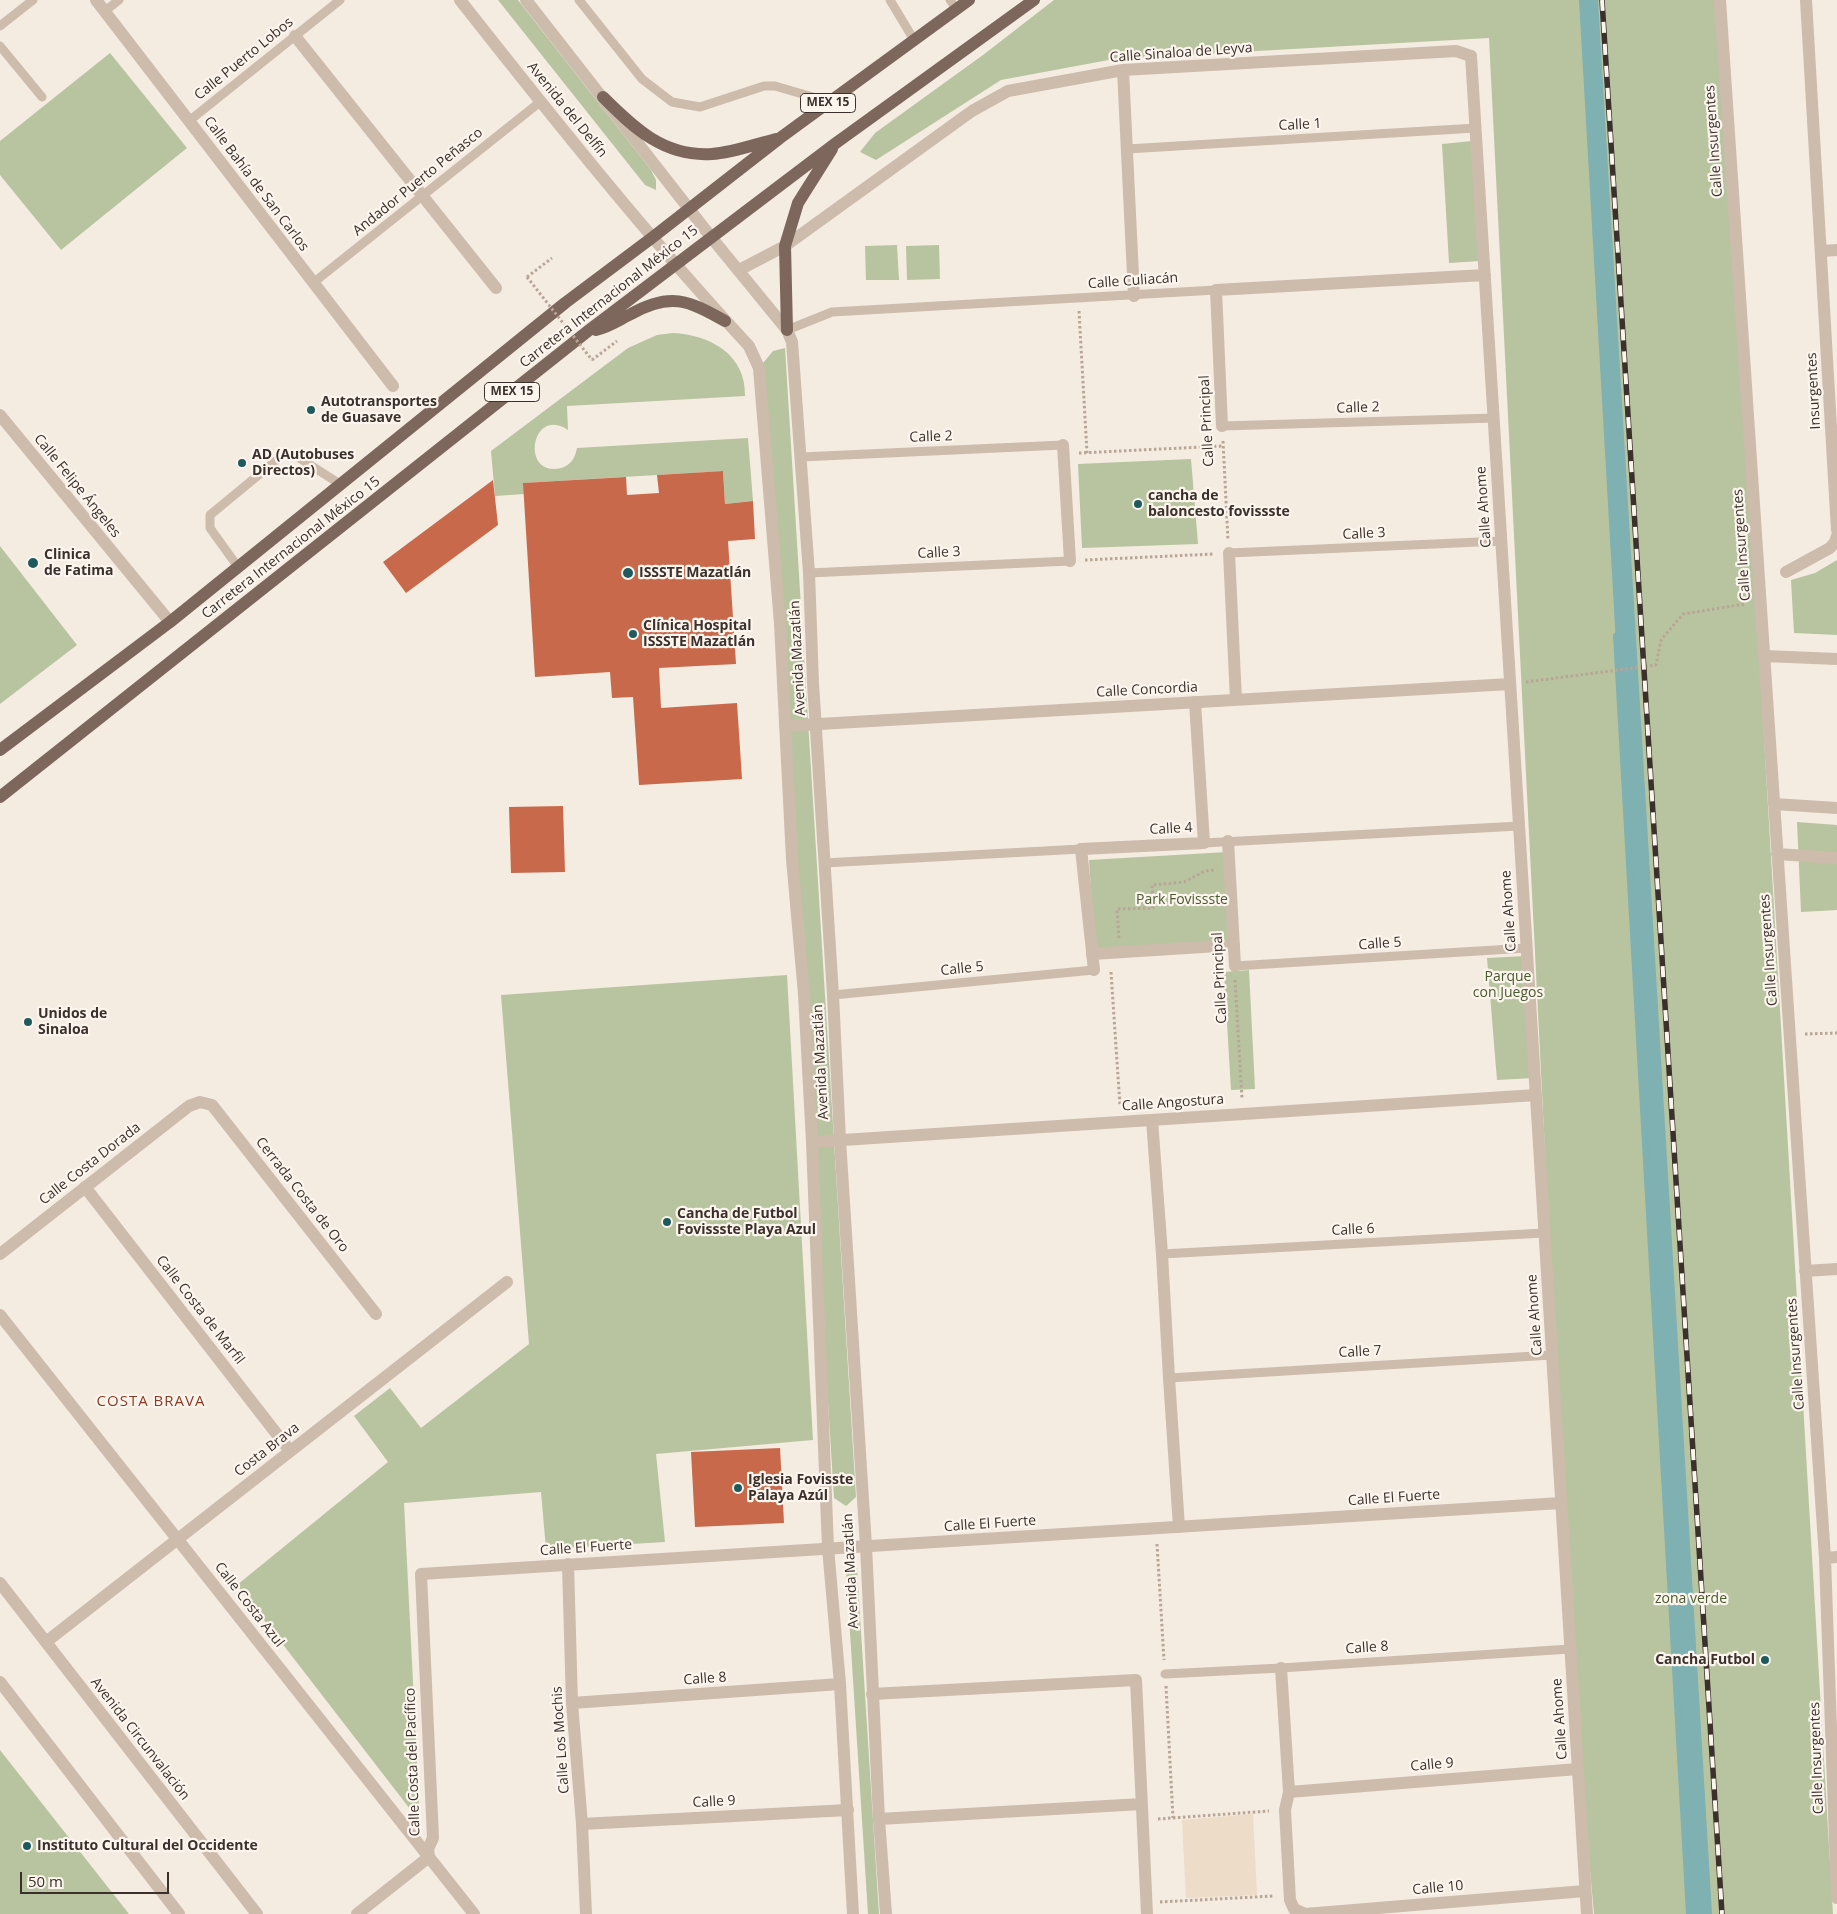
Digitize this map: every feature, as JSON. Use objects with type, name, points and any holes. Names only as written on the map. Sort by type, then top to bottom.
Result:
[{"type":"main road","name":"Carretera Internacional México 15","points":[[0,750],[170,622],[565,303],[654,237],[780,138],[914,40],[953,5],[969,0]]},
{"type":"main road","name":"Carretera Internacional México 15","points":[[0,797],[588,331],[836,143],[1034,0]]},
{"type":"main road","points":[[603,97],[627,121],[653,141],[682,152],[712,154],[780,138]]},
{"type":"main road","points":[[787,330],[785,246],[798,203],[836,143]]},
{"type":"main road","points":[[588,331],[603,329],[643,307],[662,301],[677,301],[698,305],[725,321]]},
{"type":"street","name":"Calle Bahía de San Carlos","points":[[96,0],[393,386]]},
{"type":"street","name":"Avenida del Delfín","points":[[460,0],[540,102],[654,237]]},
{"type":"street","points":[[526,0],[711,237]]},
{"type":"street","name":"Calle Insurgentes","points":[[1720,0],[1805,1271],[1831,1557],[1837,1898]]},
{"type":"street","name":"Insurgentes","points":[[1806,0],[1837,530]]},
{"type":"street","points":[[295,36],[496,288]]},
{"type":"street","name":"Calle Sinaloa de Leyva","points":[[739,270],[785,246],[964,116],[1008,91],[1123,70],[1456,51],[1471,56]]},
{"type":"street","name":"Calle Ahome","points":[[1471,56],[1587,1914]]},
{"type":"street","points":[[1123,70],[1134,296]]},
{"type":"street","points":[[654,237],[677,264]]},
{"type":"street","name":"Avenida Mazatlán","points":[[711,237],[787,330],[792,342],[809,573],[816,724],[866,1546],[872,1694],[886,1914]]},
{"type":"street","points":[[1822,251],[1837,250]]},
{"type":"street","name":"Avenida Mazatlán","points":[[677,264],[748,346],[759,368],[780,624],[792,859],[804,994],[812,1142],[828,1548],[840,1684],[853,1914]]},
{"type":"street","name":"Calle Culiacán","points":[[1216,290],[1485,275]]},
{"type":"street","name":"Calle Principal","points":[[1216,290],[1222,426]]},
{"type":"street","name":"Calle Felipe Ángeles","points":[[0,415],[170,622]]},
{"type":"street","points":[[1063,450],[1070,561]]},
{"type":"street","points":[[1786,572],[1830,548],[1837,536]]},
{"type":"street","points":[[1229,554],[1236,700]]},
{"type":"street","points":[[1764,656],[1837,659]]},
{"type":"street","name":"Calle Concordia","points":[[786,726],[1510,684]]},
{"type":"street","points":[[1195,702],[1204,843]]},
{"type":"street","points":[[1774,804],[1837,808]]},
{"type":"street","name":"Calle Principal","points":[[1228,841],[1235,966]]},
{"type":"street","name":"Calle 4","points":[[1081,849],[1204,843]]},
{"type":"street","points":[[1081,849],[1094,970]]},
{"type":"street","points":[[1777,854],[1837,858]]},
{"type":"street","points":[[1092,954],[1234,945]]},
{"type":"street","name":"Calle Angostura","points":[[812,1142],[1536,1095]]},
{"type":"street","name":"Calle Costa Dorada","points":[[0,1254],[189,1106],[200,1102]]},
{"type":"street","name":"Cerrada Costa de Oro","points":[[200,1102],[212,1105],[376,1314]]},
{"type":"street","points":[[1152,1120],[1180,1527]]},
{"type":"street","name":"Calle Costa de Marfil","points":[[85,1186],[290,1451]]},
{"type":"street","points":[[1805,1271],[1837,1269]]},
{"type":"street","name":"Costa Brava","points":[[46,1642],[507,1282]]},
{"type":"street","name":"Calle Costa Azul","points":[[0,1315],[474,1914]]},
{"type":"street","name":"Calle El Fuerte","points":[[421,1574],[1561,1503]]},
{"type":"street","name":"Calle Los Mochis","points":[[568,1564],[572,1703],[582,1824],[586,1914]]},
{"type":"street","name":"Calle Costa del Pacífico","points":[[421,1574],[433,1838],[428,1849],[429,1857]]},
{"type":"street","name":"Avenida Circunvalación","points":[[0,1583],[257,1914]]},
{"type":"street","points":[[1280,1668],[1289,1792],[1285,1810],[1290,1894]]},
{"type":"street","points":[[872,1694],[1136,1680],[1147,1908]]},
{"type":"street","points":[[0,1682],[179,1914]]},
{"type":"street","name":"Calle 8","points":[[572,1703],[840,1684]]},
{"type":"street","name":"Calle 9","points":[[1289,1792],[1578,1769]]},
{"type":"street","points":[[879,1819],[1142,1804]]},
{"type":"street","name":"Calle 9","points":[[582,1824],[848,1810]]},
{"type":"street","points":[[357,1914],[429,1857]]},
{"type":"street","name":"Calle 10","points":[[1290,1894],[1291,1904],[1294,1909],[1305,1914],[1585,1891]]},
{"type":"lane","points":[[0,26],[33,0]]},
{"type":"lane","points":[[105,11],[119,0]]},
{"type":"lane","name":"Calle Puerto Lobos","points":[[189,121],[340,0]]},
{"type":"lane","points":[[579,0],[642,79],[672,102],[700,108],[764,86],[775,86],[830,102]]},
{"type":"lane","points":[[890,0],[914,40]]},
{"type":"lane","points":[[0,46],[42,97]]},
{"type":"lane","name":"Andador Puerto Peñasco","points":[[313,283],[540,102]]},
{"type":"lane","name":"Calle 1","points":[[1127,149],[1476,128]]},
{"type":"lane","name":"Calle Culiacán","points":[[787,330],[832,312],[1216,290]]},
{"type":"lane","name":"Calle 2","points":[[1222,426],[1494,418]]},
{"type":"lane","name":"Calle 2","points":[[800,457],[1063,450]]},
{"type":"lane","points":[[238,566],[210,528],[210,515],[284,454],[293,454],[340,484]]},
{"type":"lane","name":"Calle 3","points":[[1229,554],[1502,541]]},
{"type":"lane","name":"Calle 3","points":[[809,573],[1070,561]]},
{"type":"lane","name":"Calle 4","points":[[1204,843],[1519,826]]},
{"type":"lane","name":"Calle 4","points":[[824,863],[1081,849]]},
{"type":"lane","name":"Calle 5","points":[[1235,966],[1527,948]]},
{"type":"lane","name":"Calle 5","points":[[833,995],[1094,970]]},
{"type":"lane","name":"Calle 6","points":[[1162,1254],[1544,1233]]},
{"type":"lane","name":"Calle 7","points":[[1170,1378],[1552,1355]]},
{"type":"lane","name":"Calle 8","points":[[1165,1674],[1570,1649]]},
{"type":"path","points":[[552,258],[527,277],[592,360],[623,336]]},
{"type":"path","points":[[1079,299],[1087,453]]},
{"type":"path","name":"Calle Principal","points":[[1222,426],[1229,554]]},
{"type":"path","points":[[1063,450],[1087,453],[1223,446]]},
{"type":"path","points":[[1070,561],[1229,554]]},
{"type":"path","points":[[1510,684],[1656,665],[1661,640],[1683,614],[1760,602]]},
{"type":"path","points":[[1121,1122],[1110,953],[1119,946],[1117,909],[1154,908],[1152,885],[1184,882],[1205,871],[1230,869]]},
{"type":"path","name":"Calle Principal","points":[[1235,966],[1242,1114]]},
{"type":"path","points":[[1790,1035],[1837,1033]]},
{"type":"path","points":[[1143,1820],[1285,1810]]},
{"type":"path","points":[[1147,1908],[1290,1894]]},
{"type":"green space","points":[[498,0],[518,0],[651,170],[656,180],[656,190],[645,185]]},
{"type":"green space","name":"zona verde","points":[[1054,0],[1715,0],[1756,601],[1833,1914],[1594,1914],[1570,1649],[1489,38],[1114,59],[1001,80],[876,160],[860,152],[875,133],[983,55]]},
{"type":"green space","points":[[110,53],[187,148],[61,250],[0,175],[0,141]]},
{"type":"green space","points":[[1472,141],[1480,261],[1449,263],[1442,144]]},
{"type":"green space","points":[[897,245],[899,280],[866,280],[865,246]]},
{"type":"green space","points":[[939,245],[940,279],[907,280],[906,246]]},
{"type":"green space","points":[[673,333],[700,338],[723,350],[732,358],[739,369],[744,381],[745,396],[567,406],[568,430],[555,425],[546,427],[539,434],[535,443],[535,454],[540,463],[548,468],[561,468],[572,461],[577,448],[748,438],[753,501],[725,504],[723,471],[524,483],[524,494],[495,496],[491,451],[628,348],[657,335]]},
{"type":"green space","points":[[785,348],[856,1497],[846,1506],[834,1498],[763,363],[773,351]]},
{"type":"green space","points":[[1191,459],[1198,544],[1082,548],[1078,464]]},
{"type":"green space","points":[[0,546],[77,645],[0,704]]},
{"type":"green space","points":[[1837,560],[1837,635],[1794,633],[1791,580],[1815,573]]},
{"type":"green space","points":[[1797,822],[1837,825],[1837,910],[1801,912]]},
{"type":"green space","name":"Park Fovissste","points":[[1227,852],[1236,943],[1095,951],[1089,860]]},
{"type":"green space","name":"Parque con Juegos","points":[[1525,956],[1533,1078],[1497,1080],[1487,958]]},
{"type":"green space","points":[[1249,970],[1255,1089],[1231,1090],[1224,972]]},
{"type":"green space","points":[[787,975],[813,1440],[656,1454],[665,1542],[546,1549],[541,1492],[404,1503],[420,1822],[237,1585],[388,1462],[354,1416],[390,1388],[421,1428],[529,1344],[501,995]]},
{"type":"green space","points":[[852,1558],[857,1569],[879,1914],[868,1914],[846,1570]]},
{"type":"green space","name":"Instituto Cultural del Occidente","points":[[0,1750],[129,1914],[0,1914]]},
{"type":"shaded area","points":[[1253,1814],[1257,1895],[1186,1898],[1182,1820]]},
{"type":"water","points":[[1579,0],[1598,0],[1712,1914],[1689,1914]]},
{"type":"building","name":"Clínica Hospital ISSSTE Mazatlán","points":[[723,471],[725,504],[753,501],[755,539],[728,541],[736,664],[659,668],[661,708],[737,703],[742,779],[639,785],[633,697],[612,698],[610,672],[535,677],[523,483],[626,477],[627,495],[659,493],[657,475]]},
{"type":"building","points":[[493,480],[498,525],[406,593],[383,562]]},
{"type":"building","points":[[563,806],[565,872],[511,873],[509,807]]},
{"type":"building","name":"Iglesia Fovisste Palaya Azúl","points":[[780,1448],[784,1523],[695,1527],[691,1452]]},
{"type":"waterway","points":[[1616,636],[1689,1914]]},
{"type":"railway","points":[[1602,0],[1722,1914]]},
{"type":"place","name":"Autotransportes de Guasave","points":[[311,410]]},
{"type":"place","name":"AD (Autobuses Directos)","points":[[242,463]]},
{"type":"place","name":"cancha de baloncesto fovissste","points":[[1138,504]]},
{"type":"place","name":"Clinica de Fatima","points":[[33,563]]},
{"type":"place","name":"ISSSTE Mazatlán","points":[[628,573]]},
{"type":"place","name":"Clínica Hospital ISSSTE Mazatlán","points":[[633,634]]},
{"type":"place","name":"Unidos de Sinaloa","points":[[28,1022]]},
{"type":"place","name":"Cancha de Futbol Fovissste Playa Azul","points":[[667,1222]]},
{"type":"place","name":"Iglesia Fovisste Palaya Azúl","points":[[738,1488]]},
{"type":"place","name":"Cancha Futbol","points":[[1765,1660]]},
{"type":"place","name":"Instituto Cultural del Occidente","points":[[27,1846]]},
{"type":"district","name":"COSTA BRAVA","points":[[151,1402]]}]
